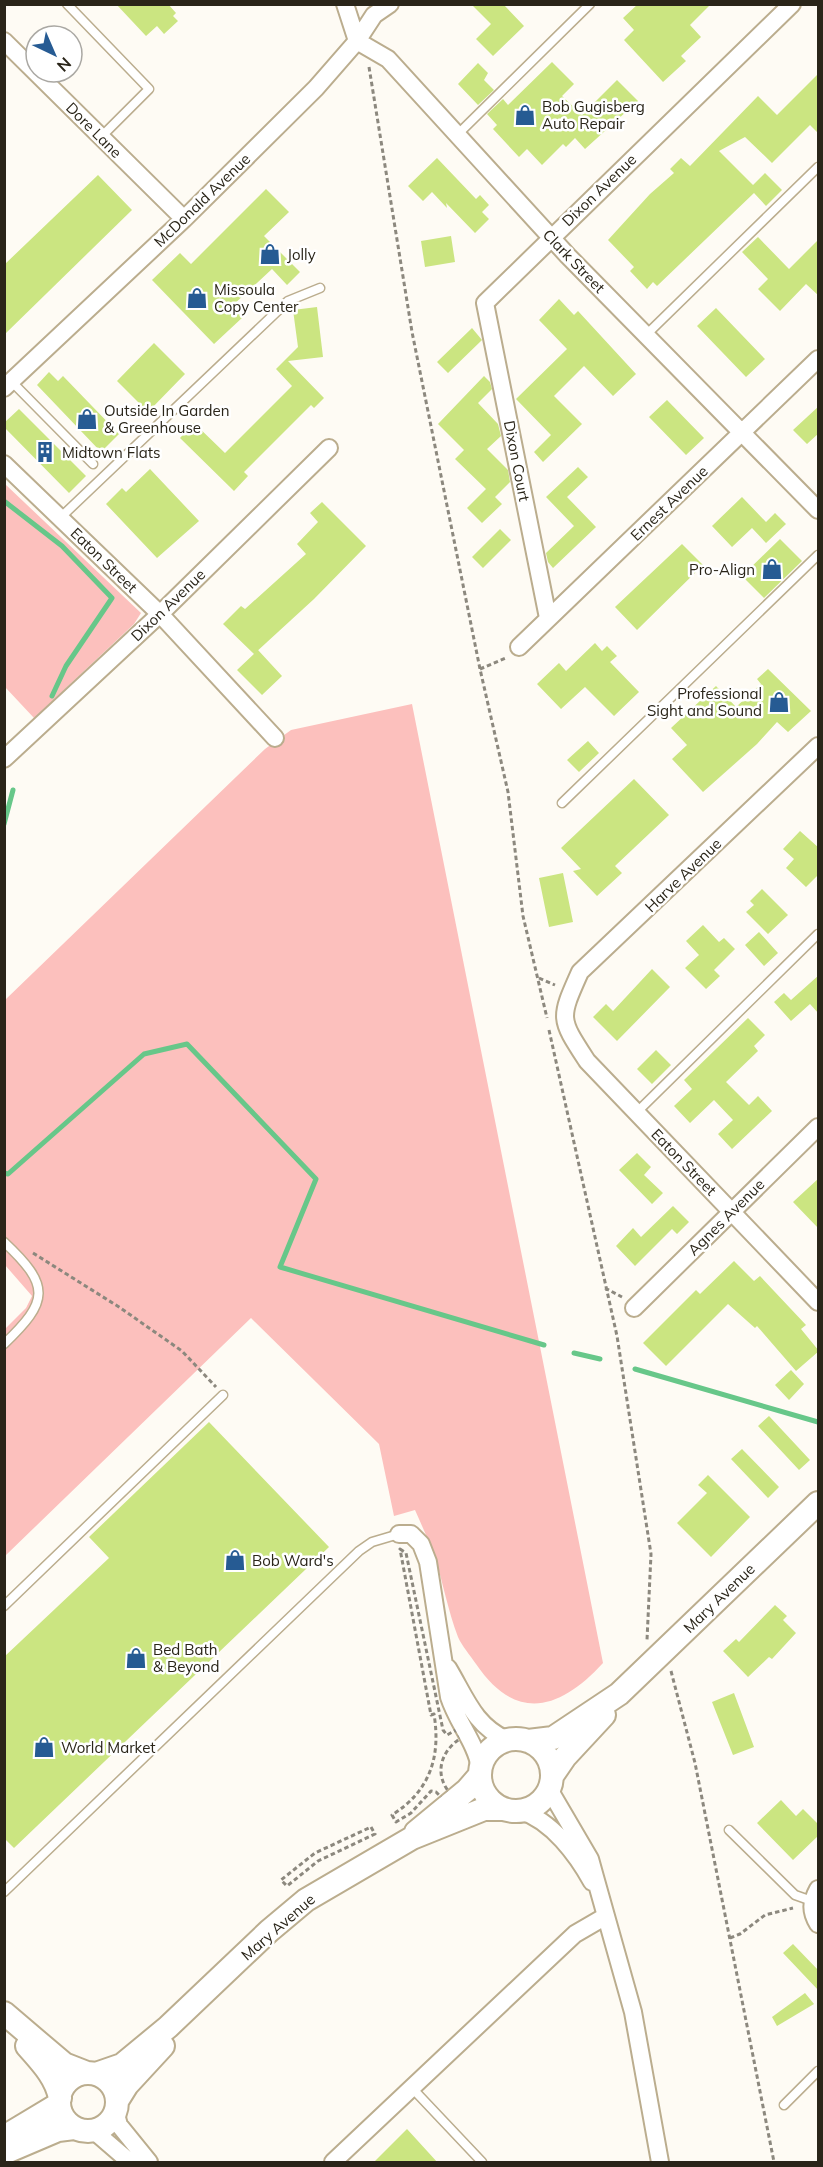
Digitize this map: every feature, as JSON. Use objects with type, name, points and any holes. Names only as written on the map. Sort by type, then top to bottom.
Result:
[{"type":"street","points":[[345,4],[357,41]]},
{"type":"street","name":"McDonald Avenue","points":[[8,385],[184,219],[316,88],[357,41],[375,15],[390,4]]},
{"type":"street","name":"Dixon Avenue","points":[[485,303],[792,4]]},
{"type":"street","name":"Dore Lane","points":[[4,41],[184,219]]},
{"type":"street","name":"Clark Street","points":[[357,41],[388,59],[456,136],[551,237],[819,510]]},
{"type":"street","name":"Dixon Court","points":[[485,303],[548,618]]},
{"type":"street","name":"Ernest Avenue","points":[[519,647],[819,359]]},
{"type":"street","name":"Dixon Avenue","points":[[4,759],[160,614],[329,448]]},
{"type":"street","name":"Eaton Street","points":[[4,464],[160,614],[275,738]]},
{"type":"street","name":"Harve Avenue","points":[[564,1014],[580,972],[819,746]]},
{"type":"street","name":"Eaton Street","points":[[564,1014],[567,1030],[587,1061],[819,1302]]},
{"type":"street","name":"Agnes Avenue","points":[[628,1302],[731,1211],[819,1127]]},
{"type":"street","name":"Mary Avenue","points":[[550,1782],[619,1694],[819,1503]]},
{"type":"street","points":[[399,1534],[411,1534],[421,1544],[428,1562],[446,1665],[449,1697],[459,1724],[477,1752],[486,1795],[512,1810],[534,1815],[558,1836],[588,1875],[600,1896],[606,1916]]},
{"type":"street","points":[[446,1665],[479,1720],[489,1732],[517,1741],[546,1755],[550,1782],[590,1858],[633,2012],[660,2163]]},
{"type":"street","name":"Mary Avenue","points":[[517,1741],[553,1738],[619,1694]]},
{"type":"street","points":[[480,1772],[490,1751],[517,1741]]},
{"type":"street","name":"Mary Avenue","points":[[91,2074],[122,2065],[194,2005],[269,1931],[306,1900],[402,1835],[423,1824],[467,1790],[480,1772]]},
{"type":"street","points":[[512,1810],[538,1803],[550,1782]]},
{"type":"street","name":"Mary Avenue","points":[[402,1835],[484,1809],[512,1810]]},
{"type":"street","points":[[333,2163],[575,1934],[606,1916]]},
{"type":"street","name":"Mary Avenue","points":[[116,2106],[127,2085],[164,2045],[194,2005]]},
{"type":"street","points":[[4,2013],[64,2064],[111,2084],[119,2125],[149,2163]]},
{"type":"street","points":[[4,2020],[45,2067],[56,2084],[61,2114],[130,2163]]},
{"type":"street","points":[[4,2137],[59,2101],[64,2086],[70,2080],[91,2074]]},
{"type":"street","points":[[4,2153],[58,2130],[84,2129],[111,2120],[116,2106]]},
{"type":"lane","points":[[67,4],[150,89],[101,137]]},
{"type":"lane","points":[[456,136],[590,4]]},
{"type":"lane","points":[[646,335],[819,167]]},
{"type":"lane","points":[[60,518],[288,301],[320,288]]},
{"type":"lane","points":[[8,385],[93,464]]},
{"type":"lane","points":[[562,802],[819,555]]},
{"type":"lane","points":[[636,1113],[819,934]]},
{"type":"lane","points":[[4,1242],[35,1275],[40,1294],[34,1312],[4,1344]]},
{"type":"lane","points":[[4,1606],[223,1395]]},
{"type":"lane","points":[[4,1892],[359,1551],[372,1542],[399,1534]]},
{"type":"lane","points":[[729,1830],[795,1895],[815,1907]]},
{"type":"lane","points":[[784,2105],[819,2071]]},
{"type":"lane","points":[[412,2088],[482,2163]]},
{"type":"path","points":[[369,62],[370,86],[391,193],[412,333],[480,669],[508,792],[523,916],[539,978],[556,1069],[582,1170],[605,1288],[617,1336],[651,1554],[647,1633],[647,1642],[650,1645]]},
{"type":"path","points":[[480,669],[503,661],[519,647]]},
{"type":"path","points":[[539,978],[562,989]]},
{"type":"path","points":[[28,1249],[119,1307],[182,1351],[223,1395]]},
{"type":"path","points":[[605,1288],[628,1302]]},
{"type":"path","points":[[400,1550],[406,1553],[443,1730],[447,1735],[456,1731],[461,1738],[447,1750],[440,1774],[441,1782],[449,1792],[443,1799],[436,1792],[431,1791],[411,1813],[402,1835],[392,1815],[418,1794],[429,1778],[437,1745],[434,1714],[431,1715],[400,1550]]},
{"type":"path","points":[[668,1664],[695,1763],[774,2163]]},
{"type":"path","points":[[371,1827],[375,1834],[318,1861],[287,1886],[281,1880],[315,1853],[371,1827]]},
{"type":"path","points":[[729,1938],[740,1934],[765,1915],[795,1908]]},
{"type":"shaded area","points":[[5,484],[141,613],[134,624],[34,718],[5,687]]},
{"type":"shaded area","points":[[412,704],[603,1663],[571,1691],[554,1700],[538,1703],[522,1702],[507,1695],[491,1683],[462,1644],[451,1617],[435,1557],[415,1510],[394,1516],[379,1444],[251,1318],[5,1556],[5,1329],[26,1308],[32,1296],[5,1265],[5,1000],[265,749],[291,730]]},
{"type":"building","points":[[116,4],[168,4],[176,13],[173,16],[178,21],[164,34],[157,26],[146,36]]},
{"type":"building","points":[[471,4],[504,5],[524,26],[493,56],[476,39],[491,24]]},
{"type":"building","points":[[638,4],[711,4],[690,25],[701,37],[681,56],[686,61],[663,82],[624,40],[634,30],[623,18]]},
{"type":"building","points":[[552,62],[574,84],[562,96],[582,115],[617,80],[638,101],[585,149],[575,138],[566,147],[563,144],[542,165],[527,149],[519,157],[493,129],[497,125],[487,114],[503,99],[508,105]]},
{"type":"building","points":[[478,63],[488,73],[484,80],[494,90],[478,105],[458,84]]},
{"type":"building","points":[[819,73],[819,134],[810,125],[772,163],[745,137],[719,151],[753,185],[765,173],[782,190],[766,206],[754,193],[657,286],[653,282],[647,289],[630,271],[634,267],[608,240],[650,194],[674,173],[670,169],[681,158],[690,166],[758,96],[777,115]]},
{"type":"building","points":[[437,158],[476,199],[480,195],[489,205],[482,212],[489,219],[475,233],[432,192],[423,201],[408,186]]},
{"type":"building","points":[[98,175],[132,210],[4,335],[4,265]]},
{"type":"building","points":[[266,189],[289,212],[264,236],[300,272],[287,285],[272,269],[232,306],[243,317],[214,344],[152,280],[180,253],[191,264]]},
{"type":"building","points":[[451,236],[455,262],[425,267],[421,241]]},
{"type":"building","points":[[758,237],[789,269],[819,239],[819,296],[806,284],[780,311],[758,289],[768,279],[742,252]]},
{"type":"building","points":[[559,299],[574,315],[578,311],[636,374],[613,396],[584,366],[554,396],[582,424],[543,462],[534,452],[551,435],[516,399],[567,349],[539,320]]},
{"type":"building","points":[[317,307],[323,357],[288,361],[324,398],[314,408],[311,405],[244,472],[248,476],[234,491],[180,438],[194,423],[225,453],[292,386],[276,369],[298,347],[293,310]]},
{"type":"building","points":[[716,308],[765,359],[746,377],[697,326]]},
{"type":"building","points":[[472,328],[482,340],[448,373],[437,362]]},
{"type":"building","points":[[154,343],[185,374],[148,412],[117,381]]},
{"type":"building","name":"Outside In Garden & Greenhouse","points":[[49,372],[58,381],[63,376],[119,434],[101,452],[37,385]]},
{"type":"building","points":[[484,376],[490,382],[492,389],[478,403],[498,424],[501,436],[487,449],[508,470],[510,482],[495,497],[502,504],[482,523],[467,508],[486,489],[455,459],[464,450],[438,424]]},
{"type":"building","points":[[667,400],[704,438],[686,455],[649,417]]},
{"type":"building","points":[[819,406],[819,433],[807,444],[793,430]]},
{"type":"building","name":"Midtown Flats","points":[[19,409],[86,476],[69,493],[4,427],[4,423]]},
{"type":"building","points":[[578,467],[588,477],[567,497],[596,527],[553,568],[548,562],[546,553],[574,526],[546,497]]},
{"type":"building","points":[[150,469],[199,521],[157,558],[106,504],[122,488],[126,492]]},
{"type":"building","points":[[742,497],[766,522],[775,513],[786,524],[766,543],[752,528],[732,547],[712,526]]},
{"type":"building","points":[[322,502],[366,546],[314,599],[254,654],[223,624],[241,606],[245,609],[306,554],[297,544],[318,522],[310,513]]},
{"type":"building","points":[[500,529],[511,540],[483,568],[472,557]]},
{"type":"building","name":"Pro-Align","points":[[780,539],[802,561],[764,598],[742,576]]},
{"type":"building","points":[[682,544],[703,565],[637,630],[615,607]]},
{"type":"building","points":[[595,643],[602,651],[607,646],[617,656],[610,662],[639,692],[614,716],[585,687],[561,709],[537,684],[559,663],[566,671]]},
{"type":"building","points":[[258,650],[282,676],[262,695],[237,670]]},
{"type":"building","points":[[768,669],[811,711],[788,732],[777,722],[757,744],[703,792],[672,759],[687,745],[671,728],[716,686],[736,707],[761,684],[757,679]]},
{"type":"building","points":[[588,741],[599,753],[579,772],[567,760]]},
{"type":"building","points":[[634,779],[669,815],[615,866],[622,873],[597,896],[573,871],[581,869],[561,848]]},
{"type":"building","points":[[800,831],[819,848],[819,874],[806,887],[786,868],[794,859],[783,849]]},
{"type":"building","points":[[563,873],[573,922],[549,927],[539,878]]},
{"type":"building","points":[[762,889],[788,915],[768,934],[746,912],[754,905],[750,901]]},
{"type":"building","points":[[703,925],[719,942],[724,938],[735,949],[714,970],[720,976],[706,989],[685,968],[699,955],[686,941]]},
{"type":"building","points":[[759,932],[778,953],[764,966],[745,945]]},
{"type":"building","points":[[652,969],[670,987],[617,1041],[593,1017],[606,1004],[613,1011]]},
{"type":"building","points":[[819,975],[819,1014],[810,1004],[791,1021],[774,1002],[784,993],[791,1000]]},
{"type":"building","points":[[748,1018],[765,1035],[754,1046],[758,1051],[726,1082],[749,1105],[758,1096],[772,1111],[732,1149],[718,1134],[733,1120],[714,1100],[690,1123],[674,1106],[692,1089],[684,1080]]},
{"type":"building","points":[[656,1050],[671,1065],[652,1084],[637,1069]]},
{"type":"building","points":[[637,1153],[651,1167],[644,1175],[663,1193],[652,1204],[619,1170]]},
{"type":"building","points":[[819,1178],[819,1229],[793,1202]]},
{"type":"building","points":[[673,1206],[689,1222],[677,1234],[672,1229],[635,1266],[616,1246],[633,1228],[641,1237]]},
{"type":"building","points":[[734,1261],[754,1281],[760,1276],[806,1325],[801,1329],[819,1351],[796,1371],[757,1326],[755,1328],[728,1304],[666,1366],[643,1343],[696,1290],[700,1294]]},
{"type":"building","points":[[791,1370],[804,1384],[789,1400],[775,1385]]},
{"type":"building","points":[[769,1416],[810,1460],[799,1470],[758,1426]]},
{"type":"building","points":[[209,1422],[329,1547],[14,1848],[4,1838],[4,1657],[109,1558],[89,1537]]},
{"type":"building","points":[[742,1449],[779,1487],[768,1498],[731,1459]]},
{"type":"building","points":[[708,1475],[750,1517],[711,1557],[677,1523],[707,1493],[698,1485]]},
{"type":"building","points":[[775,1605],[787,1616],[783,1620],[796,1633],[772,1659],[769,1657],[748,1677],[723,1651],[736,1639],[739,1642]]},
{"type":"building","points":[[734,1693],[754,1747],[733,1755],[712,1702]]},
{"type":"building","points":[[781,1800],[796,1816],[803,1809],[819,1825],[819,1835],[793,1860],[757,1823]]},
{"type":"building","points":[[793,1944],[819,1971],[819,1991],[783,1953]]},
{"type":"building","points":[[805,1993],[814,2004],[777,2026],[772,2017]]},
{"type":"building","points":[[407,2129],[438,2163],[373,2163]]},
{"type":"waterway","points":[[4,501],[62,546],[112,598],[66,666],[52,696]]},
{"type":"waterway","points":[[4,824],[13,790]]},
{"type":"waterway","points":[[4,1173],[8,1174],[144,1054],[187,1044],[316,1179],[280,1267],[544,1345]]},
{"type":"waterway","points":[[574,1353],[600,1359]]},
{"type":"waterway","points":[[635,1369],[818,1422]]},
{"type":"place","name":"Bob Gugisberg Auto Repair","points":[[525,115]]},
{"type":"place","name":"Jolly","points":[[270,254]]},
{"type":"place","name":"Missoula Copy Center","points":[[197,298]]},
{"type":"place","name":"Outside In Garden & Greenhouse","points":[[87,419]]},
{"type":"place","name":"Midtown Flats","points":[[45,452]]},
{"type":"place","name":"Pro-Align","points":[[772,569]]},
{"type":"place","name":"Professional Sight and Sound","points":[[779,702]]},
{"type":"place","name":"Bob Ward's","points":[[235,1560]]},
{"type":"place","name":"Bed Bath & Beyond","points":[[136,1658]]},
{"type":"place","name":"World Market","points":[[44,1747]]}]
